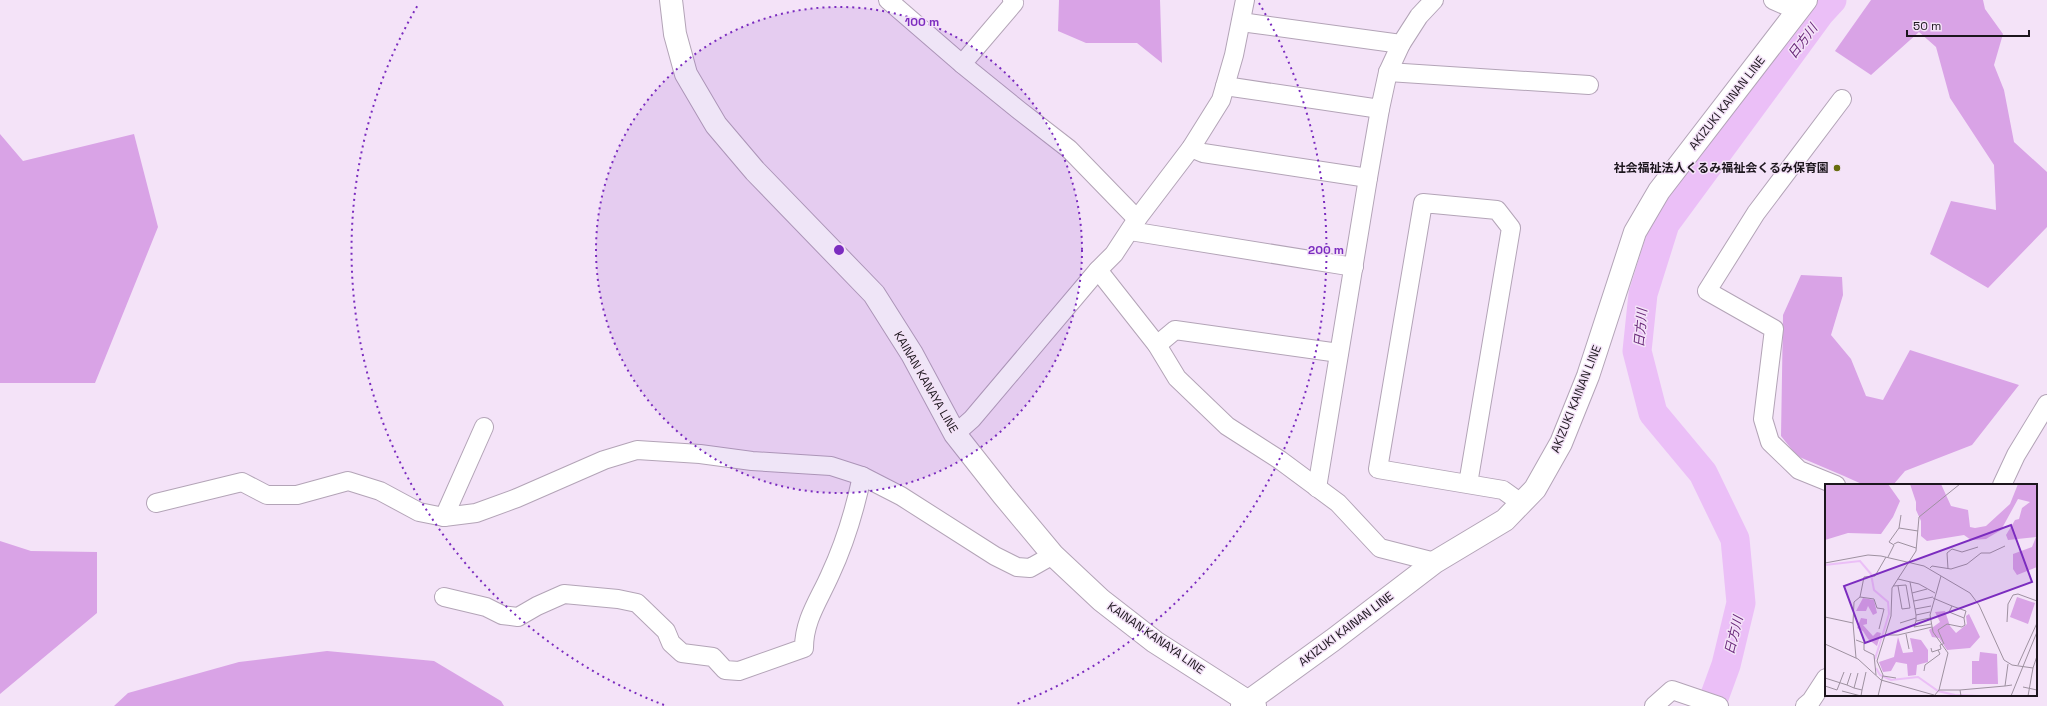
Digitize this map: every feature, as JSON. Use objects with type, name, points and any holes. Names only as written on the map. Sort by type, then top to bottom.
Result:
[{"type":"main road","name":"KAINAN KANAYA LINE","points":[[671,0],[675,34],[686,74],[716,125],[756,171],[874,294],[912,354],[955,434],[1003,495],[1053,555],[1101,600],[1155,642],[1248,704]]},
{"type":"main road","name":"AKIZUKI KAINAN LINE","points":[[1248,704],[1435,562],[1505,520],[1535,489],[1561,443],[1588,376],[1634,232],[1660,191],[1802,5]]},
{"type":"street","points":[[888,0],[1020,112],[1069,148],[1133,225],[1354,267]]},
{"type":"street","points":[[962,64],[1014,3],[1012,0]]},
{"type":"street","points":[[955,434],[972,419],[1098,270],[1114,254],[1133,225],[1191,148],[1221,100],[1241,22],[1245,0]]},
{"type":"street","points":[[1317,488],[1368,178],[1388,72],[1401,44],[1419,16],[1434,0]]},
{"type":"street","points":[[1773,0],[1802,5]]},
{"type":"street","points":[[1241,22],[1401,44]]},
{"type":"street","points":[[1388,72],[1588,85]]},
{"type":"street","points":[[1225,86],[1380,109]]},
{"type":"street","points":[[1834,484],[1799,470],[1770,442],[1763,419],[1774,329],[1707,291],[1756,212],[1842,99]]},
{"type":"street","points":[[1191,148],[1203,153],[1368,178]]},
{"type":"street","points":[[1468,484],[1511,228],[1497,210],[1423,203],[1378,469],[1503,490],[1521,503]]},
{"type":"street","points":[[1098,270],[1157,345],[1177,378],[1227,426],[1280,460],[1338,503],[1380,548],[1435,562]]},
{"type":"street","points":[[1157,345],[1175,330],[1339,354]]},
{"type":"street","points":[[2002,484],[2016,455],[2047,404]]},
{"type":"street","points":[[444,517],[484,427]]},
{"type":"street","points":[[156,503],[242,482],[267,495],[297,495],[348,481],[380,491],[419,512],[444,517],[476,513],[517,498],[604,460],[637,450],[700,454],[752,461],[832,466],[862,476],[901,496],[995,556],[1017,567],[1030,568],[1053,555]]},
{"type":"street","points":[[444,597],[486,607],[502,615],[518,618],[537,606],[564,594],[637,603],[666,630],[671,643],[682,653],[713,657],[726,670],[739,672],[804,648],[804,632],[831,574],[846,534],[856,505],[862,476]]},
{"type":"street","points":[[1805,706],[1812,701],[1825,680]]},
{"type":"street","points":[[1654,706],[1672,690],[1719,706]]},
{"type":"shaded area","points":[[1059,0],[1160,0],[1162,63],[1137,43],[1086,43],[1058,31]]},
{"type":"shaded area","points":[[1871,0],[1983,0],[1985,9],[2003,34],[1994,65],[2004,90],[2014,142],[2047,172],[2047,227],[1988,288],[1930,254],[1951,201],[1996,210],[1994,165],[1950,98],[1936,47],[1919,32],[1871,75],[1835,51]]},
{"type":"shaded area","points":[[0,134],[23,161],[134,134],[158,227],[95,383],[0,383]]},
{"type":"shaded area","points":[[1801,275],[1842,277],[1843,295],[1831,335],[1851,359],[1866,396],[1883,400],[1910,350],[2019,385],[1972,445],[1905,471],[1894,484],[1862,484],[1797,456],[1781,436],[1783,315]]},
{"type":"shaded area","points":[[0,541],[31,551],[97,552],[97,613],[0,694]]},
{"type":"shaded area","points":[[327,651],[434,661],[501,701],[504,706],[114,706],[128,693],[239,662]]},
{"type":"waterway","name":"日方川","points":[[1711,706],[1726,665],[1741,603],[1735,539],[1703,473],[1653,413],[1637,351],[1643,294],[1665,224],[1820,13],[1832,0]]},
{"type":"place","name":"社会福祉法人くるみ福祉会くるみ保育園","points":[[1837,168]]}]
